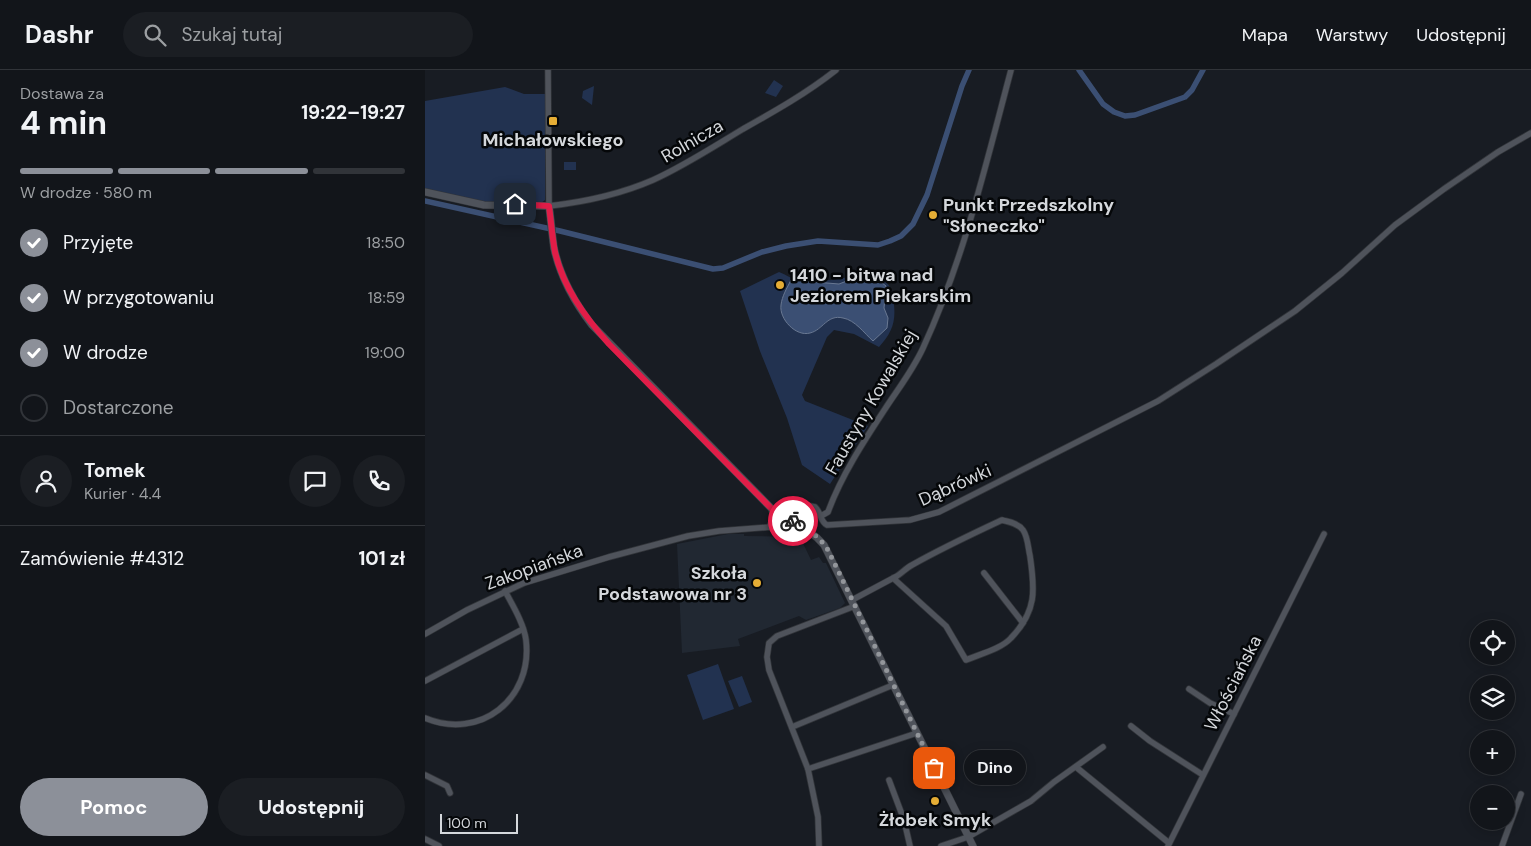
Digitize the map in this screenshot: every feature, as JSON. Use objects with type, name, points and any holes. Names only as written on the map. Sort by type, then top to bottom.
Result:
[{"type":"street","points":[[549,70],[549,206],[557,258],[566,282],[577,303],[592,325],[768,506],[785,518],[799,524],[820,540],[830,555],[973,846]]},
{"type":"street","name":"Rolnicza","points":[[549,206],[611,194],[652,180],[674,170],[797,98],[837,70]]},
{"type":"street","name":"Faustyny Kowalskiej","points":[[821,516],[828,512],[835,495],[873,427],[915,365],[924,347],[964,246],[1011,70]]},
{"type":"street","name":"Dąbrówki","points":[[821,516],[823,523],[829,525],[910,520],[939,512],[1158,401],[1295,311],[1343,273],[1395,225],[1498,152],[1531,133]]},
{"type":"street","points":[[425,192],[484,205],[549,206]]},
{"type":"street","points":[[768,528],[805,505],[813,506],[821,516]]},
{"type":"street","points":[[768,506],[774,518],[768,528]]},
{"type":"street","points":[[799,524],[798,515],[801,508]]},
{"type":"street","points":[[819,846],[818,817],[808,769],[769,670],[767,657],[769,643],[777,636],[807,625],[854,603],[909,566],[1002,520],[1011,522],[1023,530],[1034,581],[1034,595],[1028,616],[1010,640],[966,660],[946,626],[893,578]]},
{"type":"street","name":"Zakopiańska","points":[[425,634],[467,610],[524,583],[688,536],[719,531],[768,528]]},
{"type":"street","name":"Włościańska","points":[[1168,845],[1324,534]]},
{"type":"street","points":[[984,573],[1023,623]]},
{"type":"street","points":[[425,718],[446,724],[469,724],[482,720],[505,705],[519,687],[526,665],[526,638],[505,591]]},
{"type":"street","points":[[425,681],[523,629]]},
{"type":"street","points":[[792,727],[893,685]]},
{"type":"street","points":[[1189,689],[1210,703],[1234,714]]},
{"type":"street","points":[[1131,726],[1203,776]]},
{"type":"street","points":[[808,769],[917,732]]},
{"type":"street","points":[[941,846],[968,837],[1031,801],[1103,747]]},
{"type":"street","points":[[1076,767],[1168,845]]},
{"type":"street","points":[[425,775],[447,786],[450,793]]},
{"type":"street","points":[[889,780],[904,820],[910,846]]},
{"type":"street","points":[[1502,846],[1521,794]]},
{"type":"street","points":[[425,839],[439,846]]},
{"type":"shaded area","points":[[774,80],[783,86],[776,97],[765,93]]},
{"type":"shaded area","points":[[594,86],[592,105],[582,98],[583,91]]},
{"type":"shaded area","points":[[505,87],[524,94],[546,94],[545,200],[541,203],[485,203],[425,190],[425,101]]},
{"type":"shaded area","points":[[564,162],[576,162],[576,170],[564,170]]},
{"type":"shaded area","points":[[779,272],[801,281],[832,280],[861,275],[876,276],[882,278],[887,283],[892,293],[894,302],[893,323],[890,333],[879,347],[854,334],[834,330],[827,337],[802,395],[805,401],[868,426],[830,484],[802,465],[787,418],[760,351],[740,291]]},
{"type":"shaded area","points":[[852,279],[877,279],[886,286],[884,308],[888,318],[887,328],[873,341],[855,324],[847,319],[838,317],[829,320],[818,329],[805,334],[789,326],[783,316],[781,305],[791,280],[839,284]]},
{"type":"shaded area","name":"Szkoła Podstawowa nr 3","points":[[728,534],[800,537],[811,560],[819,557],[823,563],[826,563],[845,603],[840,608],[806,620],[799,616],[738,639],[740,646],[682,653],[677,544]]},
{"type":"shaded area","points":[[718,664],[734,709],[703,720],[687,675]]},
{"type":"shaded area","points":[[742,676],[752,702],[739,707],[728,681]]},
{"type":"waterway","points":[[425,201],[560,231],[713,269],[723,268],[762,252],[818,241],[878,245],[901,236],[913,224],[927,195],[962,86],[969,70]]},
{"type":"waterway","points":[[1079,70],[1103,104],[1114,112],[1125,116],[1135,115],[1185,97],[1192,90],[1203,70]]},
{"type":"way so far","points":[[793,521],[812,533],[828,550],[934,768]]},
{"type":"place","name":"Michałowskiego","points":[[553,121]]},
{"type":"place","name":"Punkt Przedszkolny \"Słoneczko\"","points":[[933,215]]},
{"type":"place","name":"1410 - bitwa nad Jeziorem Piekarskim","points":[[780,285]]},
{"type":"place","name":"Szkoła Podstawowa nr 3","points":[[757,583]]},
{"type":"place","name":"Dino","points":[[934,768]]},
{"type":"place","name":"Żłobek Smyk","points":[[935,801]]},
{"type":"route","points":[[515,204],[549,206],[559,266],[572,294],[592,325],[771,508],[780,516],[793,521]]}]
